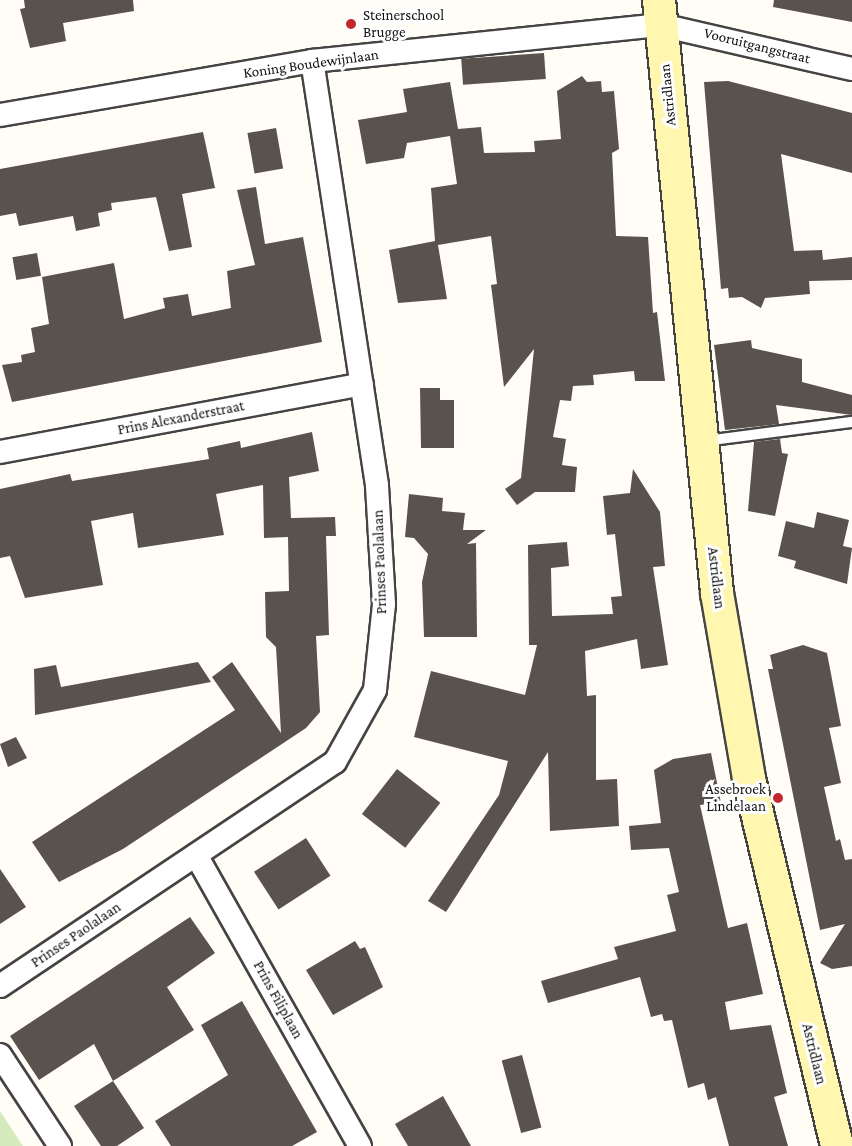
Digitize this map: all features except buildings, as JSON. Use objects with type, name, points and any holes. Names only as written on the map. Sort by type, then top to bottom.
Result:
[{"type":"main road","name":"Astridlaan","points":[[660,12],[717,593],[749,780],[837,1146]]},
{"type":"street","name":"Koning Boudewijnlaan","points":[[0,115],[312,61],[660,12]]},
{"type":"street","name":"Vooruitgangstraat","points":[[660,12],[852,69]]},
{"type":"street","name":"Prinses Paolalaan","points":[[0,986],[335,762],[375,690],[384,604],[377,485],[312,61]]},
{"type":"street","name":"Prins Alexanderstraat","points":[[0,452],[362,384]]},
{"type":"street","name":"Prins Filiplaan","points":[[196,855],[360,1146]]},
{"type":"street","points":[[0,1055],[60,1146]]},
{"type":"lane","points":[[702,441],[852,422]]},
{"type":"green space","points":[[0,1111],[23,1146],[0,1146]]},
{"type":"place","name":"Steinerschool Brugge","points":[[351,24]]},
{"type":"place","name":"Assebroek Lindelaan","points":[[778,798]]}]
